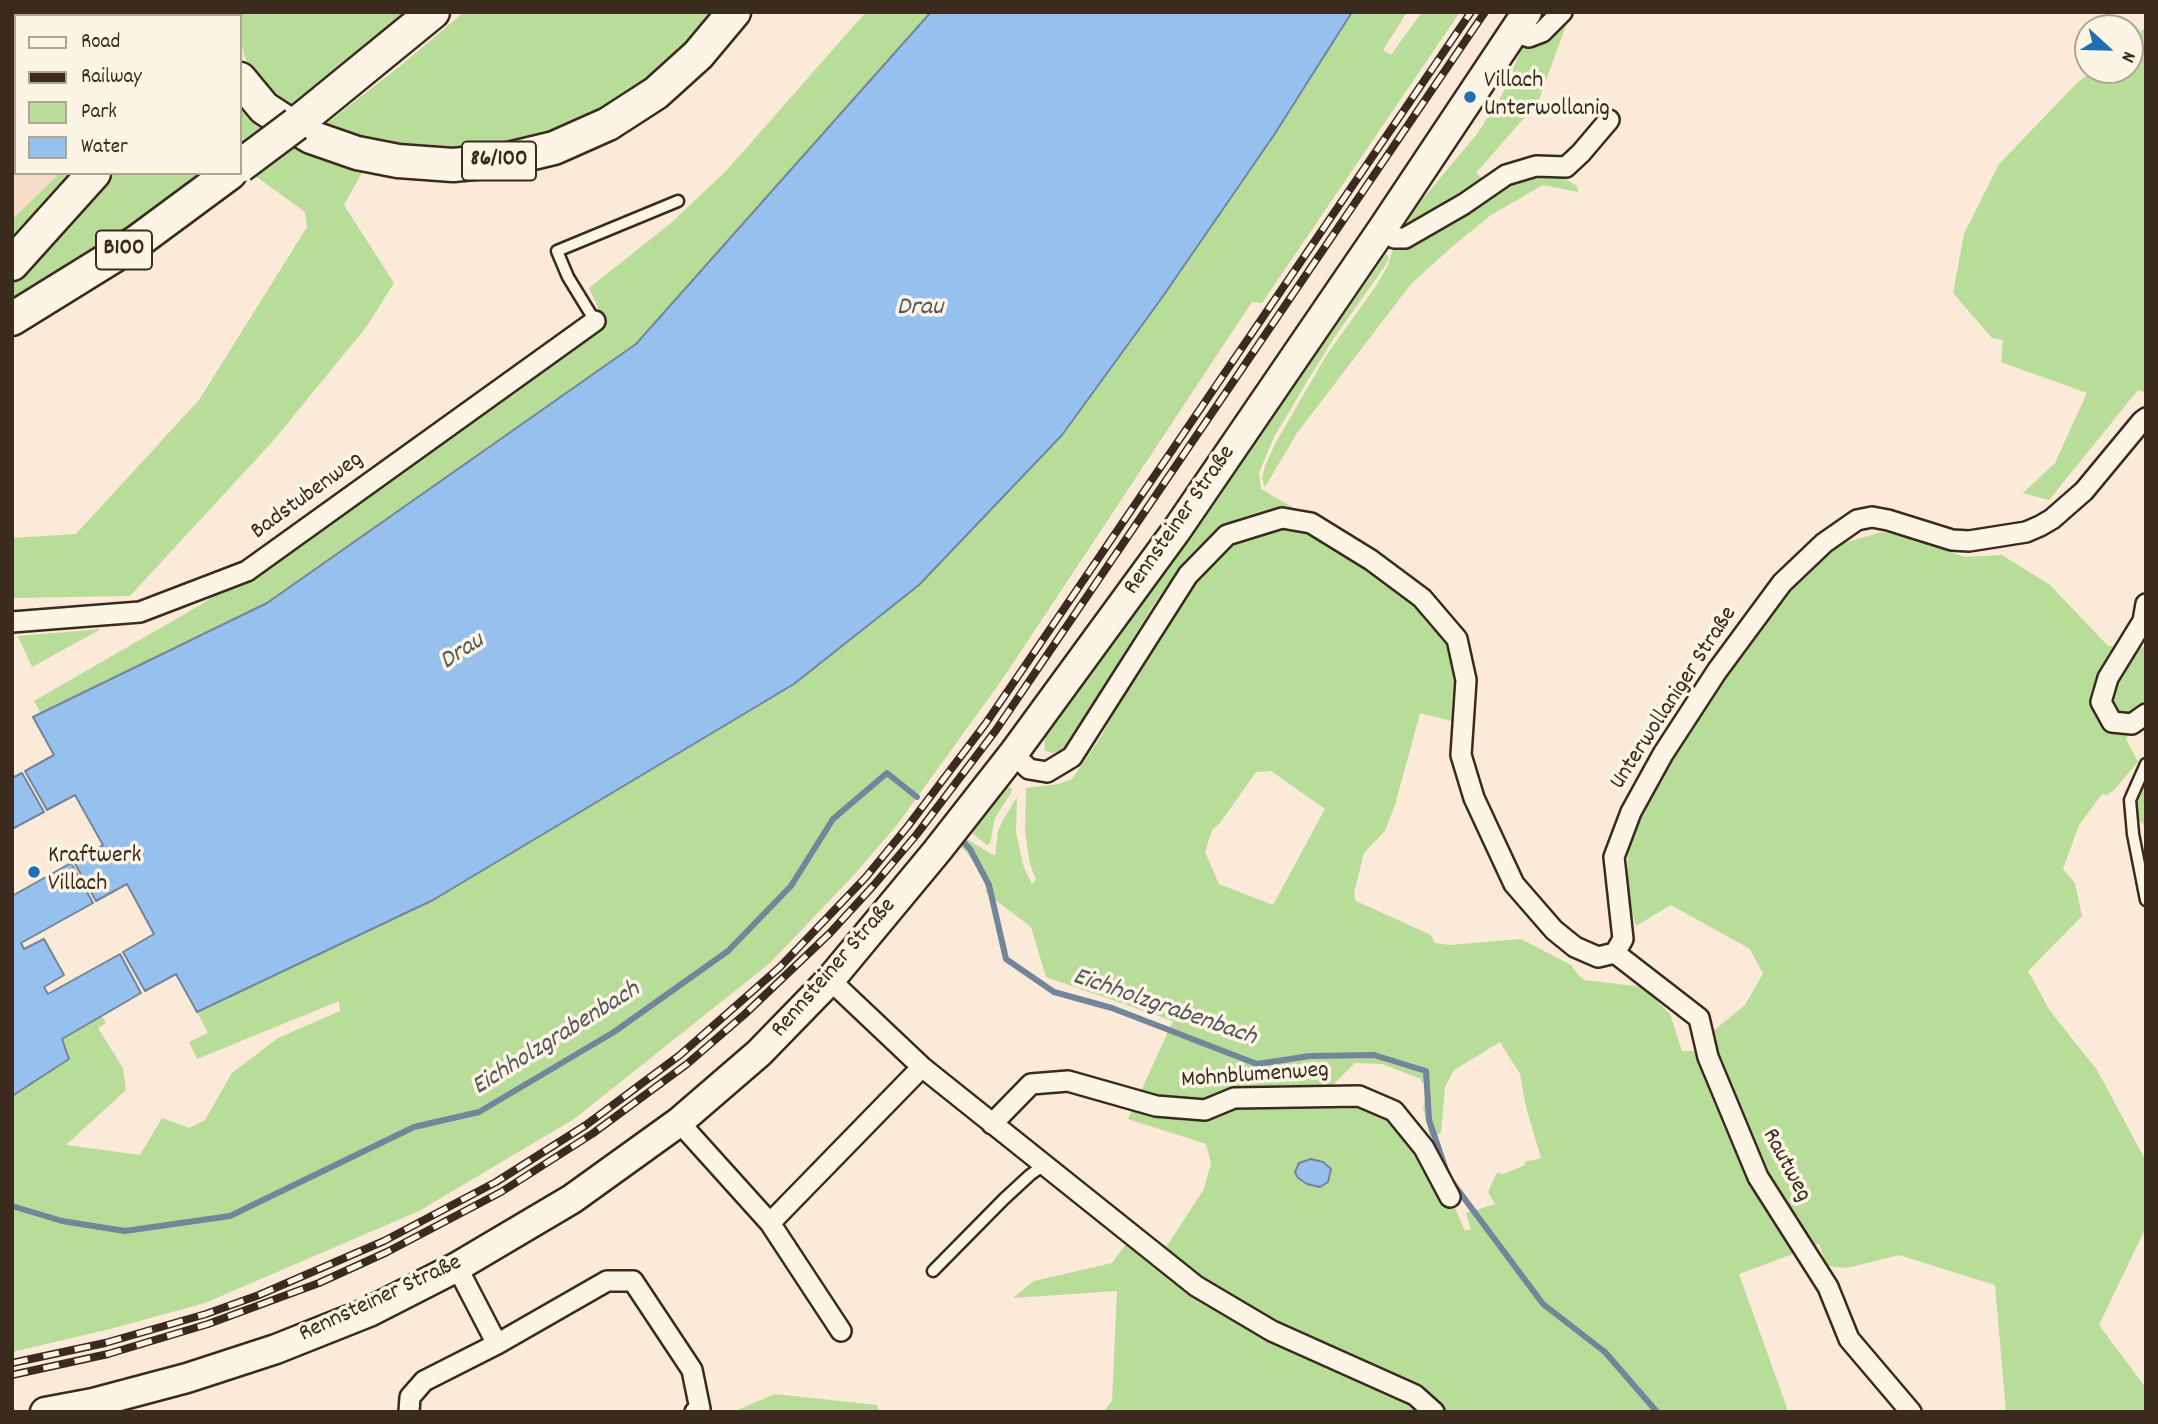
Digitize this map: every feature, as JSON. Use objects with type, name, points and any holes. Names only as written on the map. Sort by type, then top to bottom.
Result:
[{"type":"main road","points":[[242,164],[360,73],[433,12]]},
{"type":"main road","name":"86/100","points":[[242,81],[264,108],[287,123],[312,137],[357,153],[398,161],[453,165],[504,160],[554,148],[608,124],[656,93],[690,63],[734,12]]},
{"type":"main road","name":"Rennsteiner Straße","points":[[45,1412],[93,1403],[174,1382],[276,1349],[369,1312],[457,1267],[572,1199],[679,1122],[759,1054],[830,980],[1013,754],[1176,531],[1520,22]]},
{"type":"main road","points":[[12,264],[92,175]]},
{"type":"main road","name":"B100","points":[[12,318],[138,241],[227,175]]},
{"type":"street","name":"Rennsteiner Straße","points":[[1520,22],[1529,37],[1542,32],[1562,12]]},
{"type":"street","points":[[1383,228],[1394,238],[1405,238],[1464,204],[1506,175],[1535,166],[1566,167],[1609,120]]},
{"type":"street","name":"Badstubenweg","points":[[12,622],[140,612],[247,571],[595,321]]},
{"type":"street","name":"Unterwollaniger Straße","points":[[1615,953],[1623,939],[1614,857],[1631,812],[1663,754],[1717,671],[1782,583],[1824,543],[1857,520],[1872,517],[1952,540],[1969,541],[2026,532],[2040,526],[2084,491],[2146,418]]},
{"type":"street","points":[[1013,754],[1029,769],[1047,772],[1072,757],[1188,575],[1227,536],[1282,518],[1311,523],[1422,597],[1457,639],[1465,680],[1461,755],[1474,798],[1514,884],[1555,930],[1575,947],[1598,957],[1615,953]]},
{"type":"street","points":[[2146,604],[2143,621],[2108,678],[2102,702],[2112,722],[2132,724],[2146,714]]},
{"type":"street","name":"Rautweg","points":[[1615,953],[1699,1018],[1708,1057],[1758,1177],[1828,1287],[1849,1339],[1911,1412]]},
{"type":"street","points":[[830,980],[922,1068],[1196,1286],[1272,1331],[1415,1395],[1434,1412]]},
{"type":"street","points":[[770,1223],[922,1068]]},
{"type":"street","name":"Mohnblumenweg","points":[[992,1124],[1031,1084],[1068,1081],[1156,1107],[1205,1110],[1234,1098],[1359,1096],[1394,1111],[1424,1148],[1450,1197]]},
{"type":"street","points":[[679,1122],[770,1223],[841,1331]]},
{"type":"street","points":[[457,1267],[497,1344]]},
{"type":"street","points":[[409,1412],[410,1397],[424,1381],[497,1344],[607,1281],[633,1281],[692,1370],[699,1409],[695,1412]]},
{"type":"lane","points":[[595,321],[568,277],[557,251],[678,201]]},
{"type":"lane","points":[[2146,764],[2130,800],[2133,834],[2146,900]]},
{"type":"lane","points":[[933,1271],[1004,1199],[1044,1165]]},
{"type":"shaded area","points":[[12,12],[109,12],[110,14],[14,14],[14,175],[72,175],[12,252]]},
{"type":"green space","points":[[38,12],[140,14],[40,14]]},
{"type":"green space","points":[[416,12],[289,111],[254,79],[244,55],[240,14]]},
{"type":"green space","points":[[464,12],[718,12],[689,46],[624,101],[556,134],[499,148],[423,151],[354,139],[323,126]]},
{"type":"green space","points":[[866,12],[931,12],[636,344],[267,603],[41,713],[34,701],[202,604],[415,459],[605,323],[589,288],[671,223],[727,170]]},
{"type":"green space","points":[[1352,12],[1407,12],[1383,50],[1391,55],[1422,12],[1460,12],[1262,303],[1252,302],[1004,677],[897,825],[852,877],[770,963],[574,1119],[419,1211],[205,1303],[12,1352],[12,1096],[69,1059],[62,1039],[101,1015],[106,1023],[98,1028],[123,1068],[126,1090],[66,1145],[140,1155],[162,1118],[189,1128],[205,1120],[232,1073],[278,1038],[340,1011],[339,1001],[197,1059],[189,1042],[208,1033],[197,1012],[433,900],[795,684],[919,585],[1062,435],[1161,299],[1274,135]]},
{"type":"green space","points":[[1571,12],[1538,102],[1476,173],[1484,180],[1411,227],[1407,224],[1408,220],[1421,201],[1477,134],[1502,95],[1523,45]]},
{"type":"green space","points":[[2146,27],[2146,393],[2138,390],[2049,500],[2023,493],[2055,463],[2087,393],[2001,362],[2003,340],[1992,338],[1953,293],[1964,234],[1999,164],[2076,84],[2144,84]]},
{"type":"green space","points":[[242,102],[269,127],[242,148]]},
{"type":"green space","points":[[299,144],[364,169],[344,205],[394,283],[367,326],[273,441],[130,596],[12,598],[12,538],[76,534],[199,400],[307,227],[305,212],[254,175]]},
{"type":"green space","points":[[1528,171],[1559,175],[1577,186],[1578,192],[1543,185],[1491,215],[1411,284],[1297,433],[1265,487],[1262,479],[1265,466],[1275,444],[1326,356],[1376,286],[1388,265],[1395,243]]},
{"type":"green space","points":[[58,175],[83,175],[12,253],[12,220]]},
{"type":"green space","points":[[102,175],[208,175],[176,201],[12,306],[12,274]]},
{"type":"green space","points":[[1386,254],[1389,258],[1385,266],[1334,338],[1305,385],[1274,437],[1259,473],[1261,489],[1292,507],[1293,511],[1265,511],[1244,517],[1212,536],[1158,598],[1122,656],[1078,737],[1064,750],[1053,753],[1045,751],[1044,735]]},
{"type":"green space","points":[[1276,525],[1305,530],[1326,542],[1434,622],[1448,644],[1457,671],[1455,722],[1420,713],[1395,805],[1385,831],[1364,853],[1354,893],[1356,901],[1431,935],[1435,943],[1450,945],[1521,939],[1571,965],[1584,980],[1643,987],[1670,1014],[1682,1051],[1696,1051],[1708,1067],[1753,1172],[1798,1252],[1739,1274],[1787,1408],[1785,1412],[1445,1412],[1431,1397],[1365,1365],[1302,1340],[1243,1309],[1210,1290],[1163,1252],[1204,1189],[1211,1163],[1206,1144],[1128,1119],[1136,1102],[1194,1113],[1239,1101],[1287,1101],[1344,1104],[1382,1113],[1398,1120],[1409,1132],[1437,1192],[1455,1208],[1465,1231],[1471,1229],[1466,1213],[1495,1204],[1488,1192],[1496,1174],[1500,1172],[1501,1175],[1525,1165],[1525,1162],[1541,1158],[1526,1107],[1520,1074],[1500,1042],[1454,1070],[1445,1087],[1441,1133],[1430,1137],[1423,1107],[1429,1086],[1421,1082],[1421,1079],[1382,1064],[1355,1063],[1324,1094],[1272,1089],[1238,1092],[1206,1102],[1185,1104],[1140,1093],[1173,1021],[1046,977],[1031,927],[986,893],[985,882],[979,869],[960,847],[965,838],[995,856],[998,831],[1017,797],[1016,833],[1024,868],[1032,884],[1036,880],[1030,864],[1025,832],[1026,788],[1059,784],[1072,779],[1102,735],[1127,686],[1129,676],[1151,638],[1180,596],[1218,554],[1248,533]],"holes":[[[1271,771],[1325,809],[1273,905],[1219,884],[1205,852],[1212,830],[1220,823],[1256,772]],[[1311,1159],[1323,1162],[1330,1169],[1328,1182],[1320,1187],[1307,1184],[1298,1178],[1295,1172],[1299,1163]]]},
{"type":"green space","points":[[1882,532],[1926,542],[1964,557],[2002,555],[2050,585],[2108,646],[2146,647],[2146,696],[2126,739],[2138,762],[2114,790],[2107,795],[2102,794],[2079,825],[2063,869],[2075,883],[2082,916],[2028,971],[2050,1011],[2097,1070],[2146,1161],[2146,1227],[2099,1325],[2146,1388],[2146,1412],[2006,1412],[1995,1285],[1899,1255],[1847,1268],[1827,1266],[1819,1244],[1813,1246],[1771,1190],[1706,1037],[1745,1005],[1763,974],[1750,949],[1671,905],[1636,926],[1626,893],[1629,838],[1661,773],[1783,593],[1833,546]]},
{"type":"green space","points":[[101,629],[32,667],[18,636]]},
{"type":"green space","points":[[2146,777],[2146,828],[2138,819],[2134,797]]},
{"type":"green space","points":[[1006,787],[1012,788],[1011,793],[995,818],[990,843],[987,845],[971,832],[998,791]]},
{"type":"green space","points":[[1129,1240],[1434,1412],[1103,1412],[1112,1401],[1117,1291],[1013,1298],[1034,1281],[1112,1263]]},
{"type":"green space","points":[[775,1394],[877,1405],[879,1412],[733,1412]]},
{"type":"water","name":"Drau","points":[[931,12],[1352,12],[1274,135],[1161,299],[1062,435],[919,585],[794,684],[433,900],[197,1012],[176,974],[145,991],[123,952],[154,934],[127,884],[96,901],[74,862],[103,845],[75,795],[47,810],[25,771],[54,755],[33,717],[267,603],[636,344]]},
{"type":"water","points":[[22,773],[44,812],[12,829],[12,778]]},
{"type":"water","points":[[71,863],[93,903],[21,943],[24,949],[44,939],[64,975],[44,987],[48,994],[120,954],[141,993],[62,1039],[69,1059],[12,1096],[12,896]]},
{"type":"water","points":[[1311,1159],[1323,1162],[1331,1169],[1328,1182],[1320,1187],[1307,1184],[1298,1178],[1295,1172],[1299,1163]]},
{"type":"waterway","name":"Eichholzgrabenbach","points":[[12,1206],[62,1221],[125,1231],[230,1216],[414,1127],[479,1112],[614,1032],[728,951],[791,886],[833,819],[887,773],[917,797]]},
{"type":"waterway","name":"Eichholzgrabenbach","points":[[957,835],[970,849],[989,885],[1006,959],[1054,992],[1112,1008],[1257,1064],[1310,1056],[1374,1055],[1426,1071],[1429,1120],[1447,1173]]},
{"type":"waterway","name":"Eichholzgrabenbach","points":[[1452,1182],[1543,1304],[1605,1352],[1657,1412]]},
{"type":"railway","points":[[12,1363],[105,1343],[206,1314],[259,1295],[384,1241],[496,1182],[586,1125],[680,1055],[780,967],[866,877],[986,723],[1471,12]]},
{"type":"railway","points":[[12,1375],[108,1354],[208,1324],[319,1283],[387,1252],[501,1192],[592,1134],[687,1064],[745,1014],[830,933],[874,885],[917,834],[996,730],[1485,12]]},
{"type":"place","name":"Villach Unterwollanig","points":[[1470,97]]},
{"type":"place","name":"Kraftwerk Villach","points":[[34,872]]}]
